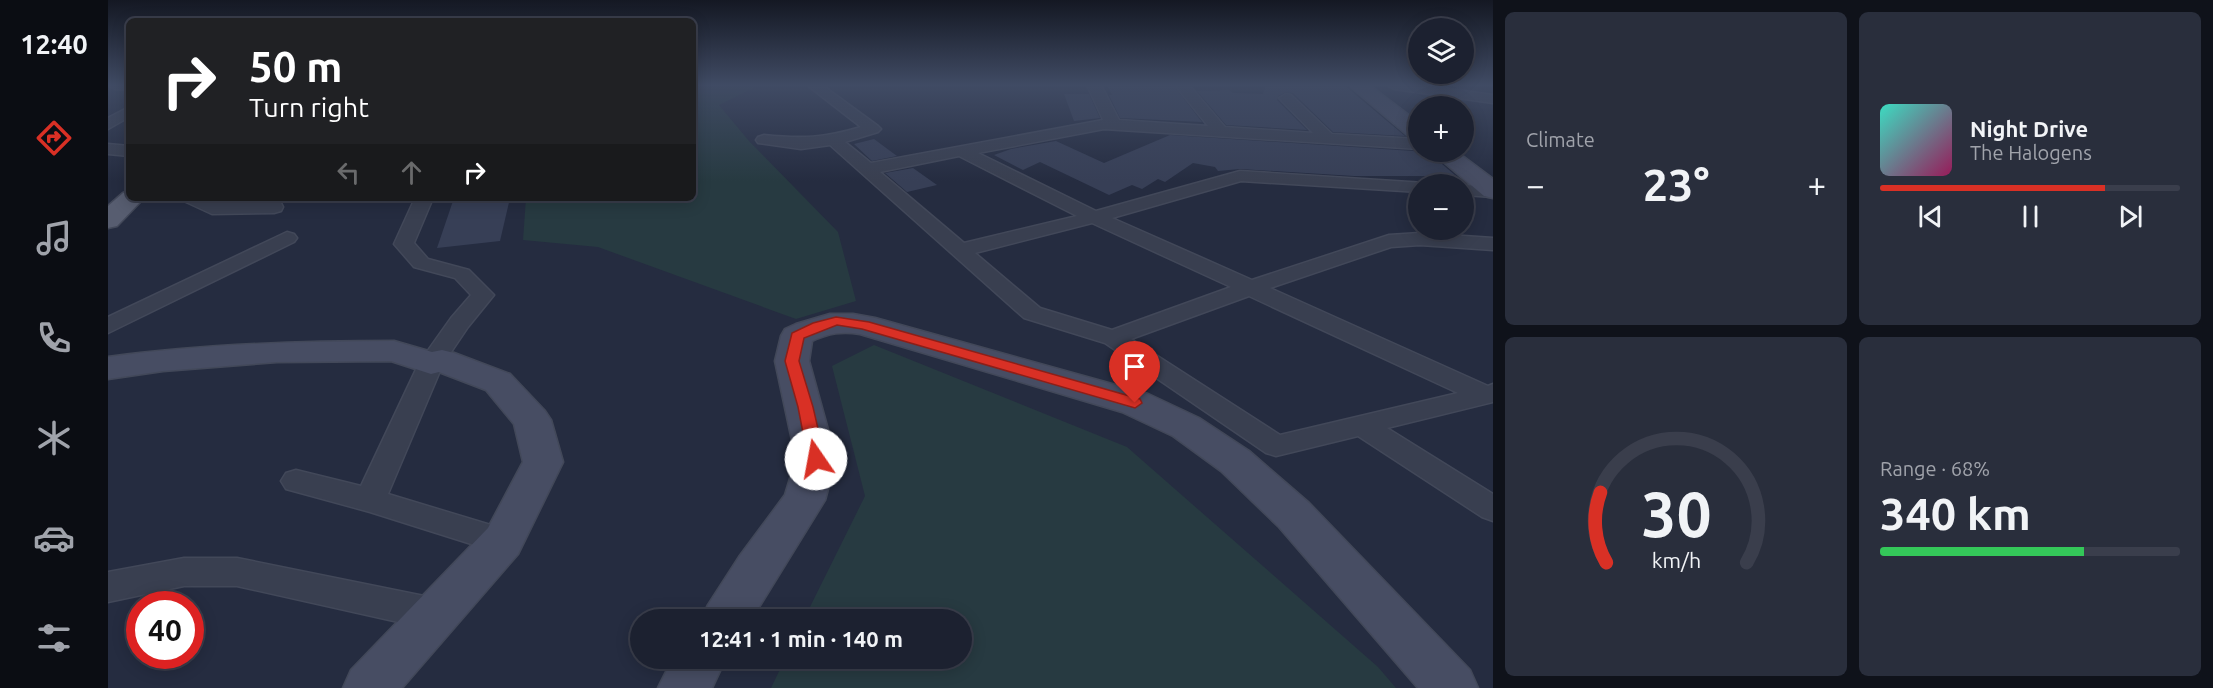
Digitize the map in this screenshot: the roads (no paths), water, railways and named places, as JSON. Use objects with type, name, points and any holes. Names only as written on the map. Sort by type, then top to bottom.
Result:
[{"type":"main road","points":[[108,195],[126,180]]},
{"type":"main road","points":[[108,220],[129,201]]},
{"type":"street","points":[[764,140],[801,144],[834,140],[873,129],[857,117]]},
{"type":"street","points":[[1110,117],[1113,124]]},
{"type":"street","points":[[1209,117],[1220,131]]},
{"type":"street","points":[[1306,117],[1327,138]]},
{"type":"street","points":[[867,169],[1104,123],[1408,143]]},
{"type":"street","points":[[834,140],[1032,313],[1113,338],[1276,446]]},
{"type":"street","points":[[108,149],[126,151]]},
{"type":"street","points":[[963,152],[1094,217],[1490,394]]},
{"type":"street","points":[[1456,162],[1493,192]]},
{"type":"street","points":[[961,250],[1094,217],[1240,176],[1408,187]]},
{"type":"street","points":[[1474,191],[1493,192]]},
{"type":"street","points":[[198,201],[212,208],[273,207]]},
{"type":"street","points":[[370,500],[431,363],[459,323],[483,295],[462,274],[421,263],[404,244],[423,201]]},
{"type":"street","points":[[1493,226],[1493,231]]},
{"type":"street","points":[[108,326],[287,238]]},
{"type":"street","points":[[1113,338],[1250,288],[1389,242],[1420,239],[1493,244]]},
{"type":"street","points":[[732,609],[804,500],[816,459],[792,361],[797,336],[836,321],[864,325],[1135,403],[1186,427],[1234,461],[1294,515],[1452,688]]},
{"type":"street","points":[[108,368],[163,360],[277,352],[394,351],[431,363],[442,361],[498,382],[532,420],[543,462],[503,541],[434,614],[369,688]]},
{"type":"street","points":[[1234,461],[1276,446],[1360,424],[1490,394]]},
{"type":"street","points":[[1360,424],[1493,509]]},
{"type":"street","points":[[296,481],[370,500],[503,541]]},
{"type":"street","points":[[108,587],[184,572],[237,572],[434,614]]},
{"type":"street","points":[[684,688],[695,669]]}]
